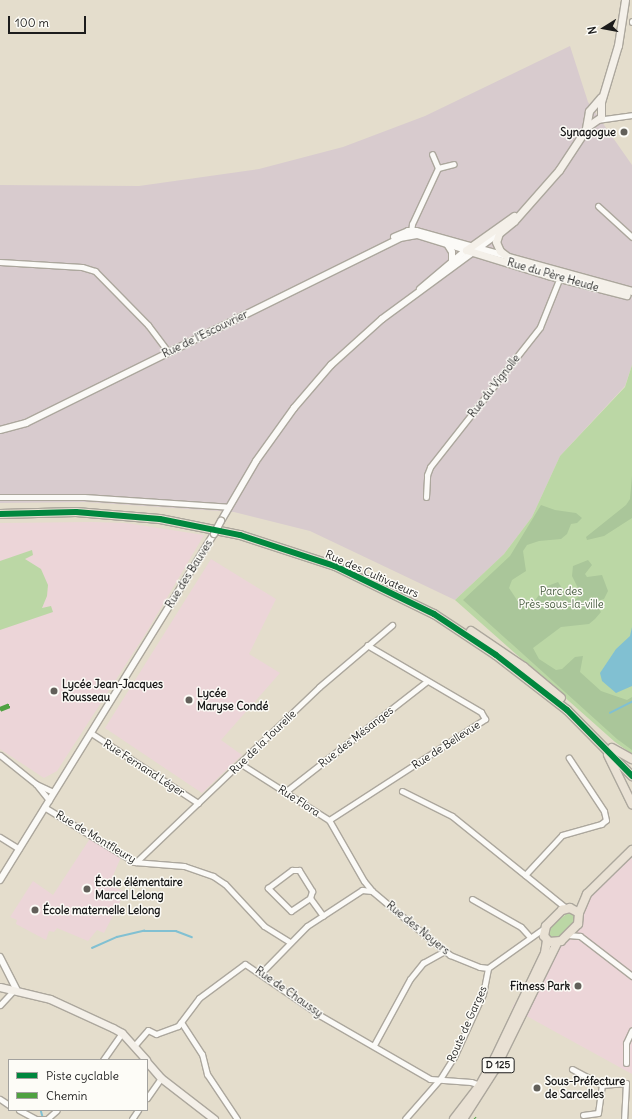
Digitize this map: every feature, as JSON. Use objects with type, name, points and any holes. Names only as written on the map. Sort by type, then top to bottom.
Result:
[{"type":"main road","points":[[508,257],[497,246],[499,233],[523,210],[559,170],[586,130],[597,120],[601,111],[603,94],[618,45],[625,0]]},
{"type":"main road","points":[[586,130],[589,115],[603,94]]},
{"type":"main road","points":[[593,108],[601,111]]},
{"type":"main road","points":[[589,115],[597,120]]},
{"type":"main road","points":[[475,248],[523,210]]},
{"type":"main road","name":"Rue du Père Heude","points":[[475,248],[561,276],[632,296]]},
{"type":"main road","name":"Rue du Père Heude","points":[[508,257],[561,276],[632,291]]},
{"type":"main road","name":"Rue des Cultivateurs","points":[[0,509],[85,508],[171,516],[241,530],[322,556],[415,599],[492,645],[547,686],[632,769]]},
{"type":"main road","name":"Rue des Cultivateurs","points":[[0,514],[76,512],[166,520],[240,535],[335,566],[412,603],[476,641],[553,698],[599,741],[632,776]]},
{"type":"main road","points":[[599,741],[632,804]]},
{"type":"main road","points":[[612,748],[632,759]]},
{"type":"main road","points":[[584,897],[578,913],[578,924],[568,935],[557,943],[546,939],[544,928],[565,908],[584,897],[604,874],[632,850]]},
{"type":"main road","points":[[565,908],[578,913]]},
{"type":"main road","name":"D 125","points":[[454,1119],[480,1085],[545,953],[546,939]]},
{"type":"main road","name":"D 125","points":[[463,1119],[496,1069],[557,943]]},
{"type":"main road","points":[[0,987],[16,989],[64,1004],[122,1033],[144,1059]]},
{"type":"main road","points":[[148,1063],[160,1078],[214,1119]]},
{"type":"street","points":[[601,111],[610,118]]},
{"type":"street","points":[[597,120],[632,115]]},
{"type":"street","points":[[414,233],[415,218],[438,168],[432,154]]},
{"type":"street","points":[[438,168],[454,164]]},
{"type":"street","points":[[598,206],[632,237]]},
{"type":"street","points":[[414,233],[475,248]]},
{"type":"street","points":[[414,233],[447,244],[475,248],[499,233]]},
{"type":"street","name":"Rue de l'Escouvrier","points":[[0,434],[12,431],[383,245],[414,233]]},
{"type":"street","points":[[447,244],[452,252],[452,261]]},
{"type":"street","name":"Rue du Père Heude","points":[[475,248],[508,257]]},
{"type":"street","name":"Rue des Bauves","points":[[412,297],[452,261],[475,248]]},
{"type":"street","name":"Rue des Bauves","points":[[0,880],[53,792],[91,734],[214,534],[256,461],[315,383],[366,333],[475,248]]},
{"type":"street","points":[[0,262],[82,267],[95,271],[148,325],[168,352]]},
{"type":"street","name":"Rue du Vignolle","points":[[426,497],[427,475],[430,467],[540,327],[561,276]]},
{"type":"street","name":"Rue de l'Escouvrier","points":[[0,430],[26,423]]},
{"type":"street","points":[[0,497],[84,497],[229,507]]},
{"type":"street","name":"Rue de la Tourelle","points":[[136,862],[241,764],[319,687],[392,625]]},
{"type":"street","name":"Rue de Bellevue","points":[[329,820],[485,719],[481,712],[367,645]]},
{"type":"street","name":"Rue des Mésanges","points":[[286,792],[427,681]]},
{"type":"street","name":"Rue Fernand Léger","points":[[91,734],[198,803]]},
{"type":"street","points":[[0,755],[36,784],[49,800]]},
{"type":"street","points":[[525,875],[562,835],[601,824],[606,820],[604,811],[568,758]]},
{"type":"street","name":"Rue Flora","points":[[241,764],[329,820],[372,891]]},
{"type":"street","points":[[36,784],[53,792]]},
{"type":"street","points":[[402,791],[452,816],[565,908]]},
{"type":"street","name":"Rue de Montfleury","points":[[44,807],[136,862],[184,866],[213,876],[225,884],[264,926],[290,942]]},
{"type":"street","points":[[0,837],[19,849]]},
{"type":"street","points":[[292,870],[299,870],[312,891],[310,898],[290,911],[268,888],[292,870]]},
{"type":"street","points":[[261,974],[290,942],[307,926],[362,890],[372,891]]},
{"type":"street","name":"Rue des Noyers","points":[[372,891],[445,951],[488,971]]},
{"type":"street","points":[[310,898],[323,916]]},
{"type":"street","points":[[472,899],[521,927],[531,937],[546,939]]},
{"type":"street","points":[[578,924],[580,936]]},
{"type":"street","points":[[488,971],[544,928]]},
{"type":"street","points":[[568,935],[580,936],[632,976]]},
{"type":"street","points":[[374,1045],[410,979],[422,963],[445,951]]},
{"type":"street","points":[[0,957],[16,989],[0,1005]]},
{"type":"street","name":"Rue de Chaussy","points":[[134,1046],[148,1030],[156,1034],[169,1030],[181,1022],[198,998],[245,964],[322,1016],[430,1079],[471,1082],[480,1085]]},
{"type":"street","name":"Route de Garges","points":[[405,1119],[440,1079],[454,1057],[474,1013],[488,971]]},
{"type":"street","points":[[181,1022],[202,1054],[207,1074],[237,1119]]},
{"type":"street","points":[[626,1063],[626,1043],[632,1030]]},
{"type":"street","points":[[104,1059],[122,1033]]},
{"type":"street","points":[[572,1069],[602,1085],[626,1083],[624,1119]]},
{"type":"street","points":[[148,1096],[160,1078]]},
{"type":"street","points":[[583,1115],[598,1113],[602,1085]]},
{"type":"street","points":[[21,1111],[36,1119],[46,1119],[56,1111]]},
{"type":"shaded area","points":[[570,46],[588,102],[632,165],[632,365],[625,386],[560,456],[532,517],[504,554],[455,600],[310,531],[234,512],[85,502],[0,503],[0,185],[139,186],[259,169],[343,147],[425,116]]},
{"type":"shaded area","name":"Lycée Jean-Jacques Rousseau","points":[[0,523],[126,523],[204,535],[146,633],[57,771],[44,778],[0,749]]},
{"type":"shaded area","name":"Lycée Maryse Condé","points":[[211,559],[276,599],[249,654],[280,673],[221,740],[242,755],[202,793],[105,728]]},
{"type":"shaded area","name":"École élémentaire Marcel Lelong","points":[[91,837],[121,857],[109,885],[125,892],[104,933],[97,930],[88,941],[57,928],[54,932],[49,931],[46,940],[16,924],[17,920],[10,917],[33,881],[53,895]]},
{"type":"shaded area","points":[[632,858],[632,1074],[512,1008],[565,918],[587,894]]},
{"type":"green space","name":"Parc des Près-sous-la-ville","points":[[632,365],[632,754],[615,742],[455,600],[504,554],[532,517],[560,456],[625,387]]},
{"type":"green space","points":[[632,476],[632,518],[604,536],[587,540],[586,537],[626,505],[630,499]]},
{"type":"green space","points":[[541,505],[555,510],[576,513],[582,518],[577,523],[571,524],[567,534],[561,539],[539,541],[527,545],[523,551],[526,571],[512,580],[509,588],[519,603],[525,605],[533,603],[545,587],[558,582],[569,599],[574,601],[581,594],[572,576],[573,566],[588,560],[592,565],[585,574],[587,577],[602,575],[608,591],[604,599],[594,602],[601,612],[595,619],[589,624],[561,627],[533,648],[539,659],[556,670],[562,669],[575,657],[583,656],[580,672],[601,691],[627,700],[632,697],[632,750],[617,739],[463,600],[510,556]]},
{"type":"green space","points":[[32,550],[33,555],[25,559],[41,569],[48,585],[47,596],[42,608],[51,606],[53,612],[0,630],[0,561]]},
{"type":"green space","points":[[569,912],[575,915],[574,923],[558,938],[551,938],[548,933],[549,928]]},
{"type":"water","points":[[632,627],[632,686],[616,693],[602,681],[600,673],[616,649],[630,636]]},
{"type":"waterway","points":[[610,713],[632,702]]},
{"type":"waterway","points":[[92,948],[117,937],[144,931],[176,931],[192,937]]},
{"type":"waterway","points":[[41,1111],[43,1117]]},
{"type":"marked path","points":[[0,709],[10,705]]},
{"type":"cycle path","points":[[0,514],[76,512],[160,519],[240,535],[335,566],[434,614],[496,655],[567,710],[632,776]]},
{"type":"place","name":"Synagogue","points":[[624,132]]},
{"type":"place","name":"Lycée Jean-Jacques Rousseau","points":[[54,691]]},
{"type":"place","name":"Lycée Maryse Condé","points":[[189,700]]},
{"type":"place","name":"École élémentaire Marcel Lelong","points":[[87,889]]},
{"type":"place","name":"École maternelle Lelong","points":[[35,910]]},
{"type":"place","name":"Fitness Park","points":[[578,986]]},
{"type":"place","name":"Sous-Préfecture de Sarcelles","points":[[537,1088]]}]
